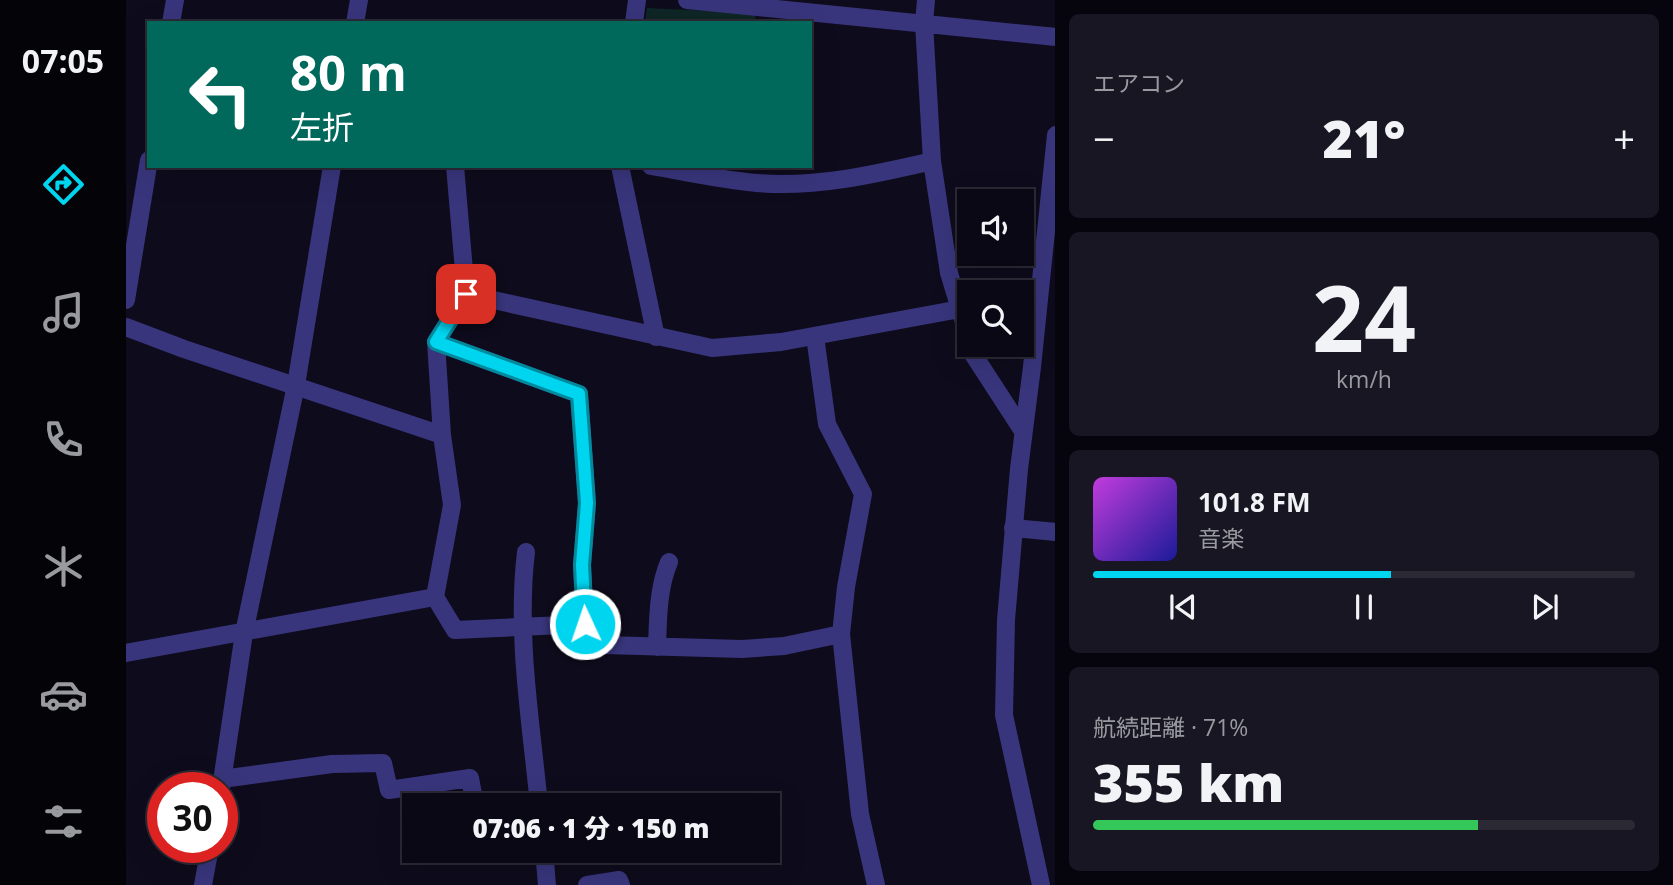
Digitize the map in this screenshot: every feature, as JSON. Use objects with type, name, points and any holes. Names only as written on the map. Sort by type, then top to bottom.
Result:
[{"type":"street","points":[[171,21],[175,0]]},
{"type":"street","points":[[355,21],[359,0]]},
{"type":"street","points":[[634,21],[637,0]]},
{"type":"street","points":[[687,0],[1055,37]]},
{"type":"street","points":[[926,0],[924,23],[932,161],[950,273],[957,298]]},
{"type":"street","points":[[1041,885],[1004,715],[1006,620],[1013,528],[1050,230],[1055,135]]},
{"type":"street","points":[[664,168],[759,183],[782,183],[856,177],[932,161]]},
{"type":"street","points":[[126,300],[148,168]]},
{"type":"street","points":[[223,772],[244,633],[296,385],[331,168]]},
{"type":"street","points":[[455,168],[466,294],[436,342],[442,435],[452,505],[435,597],[455,630],[585,624]]},
{"type":"street","points":[[620,168],[656,337]]},
{"type":"street","points":[[466,294],[712,348],[780,342],[957,310]]},
{"type":"street","points":[[126,327],[442,435]]},
{"type":"street","points":[[815,336],[827,424],[863,494],[846,587],[841,634],[860,814],[876,885]]},
{"type":"street","points":[[436,342],[579,394],[587,503],[582,565],[585,624],[605,645],[756,648],[784,646],[841,634]]},
{"type":"street","points":[[975,357],[1023,431]]},
{"type":"street","points":[[1013,528],[1055,531]]},
{"type":"street","points":[[526,552],[522,584],[523,628],[538,793]]},
{"type":"street","points":[[657,646],[659,604],[664,576],[670,562]]},
{"type":"street","points":[[126,653],[435,597]]},
{"type":"street","points":[[238,780],[332,764],[383,763],[389,790],[470,778],[473,793]]},
{"type":"street","points":[[203,885],[207,863]]},
{"type":"street","points":[[545,863],[547,885]]},
{"type":"street","points":[[587,885],[619,880],[621,885]]},
{"type":"green space","points":[[647,8],[756,13],[755,21],[645,21]]},
{"type":"route","points":[[466,294],[436,342],[579,394],[587,503],[582,565],[585,624]]}]
